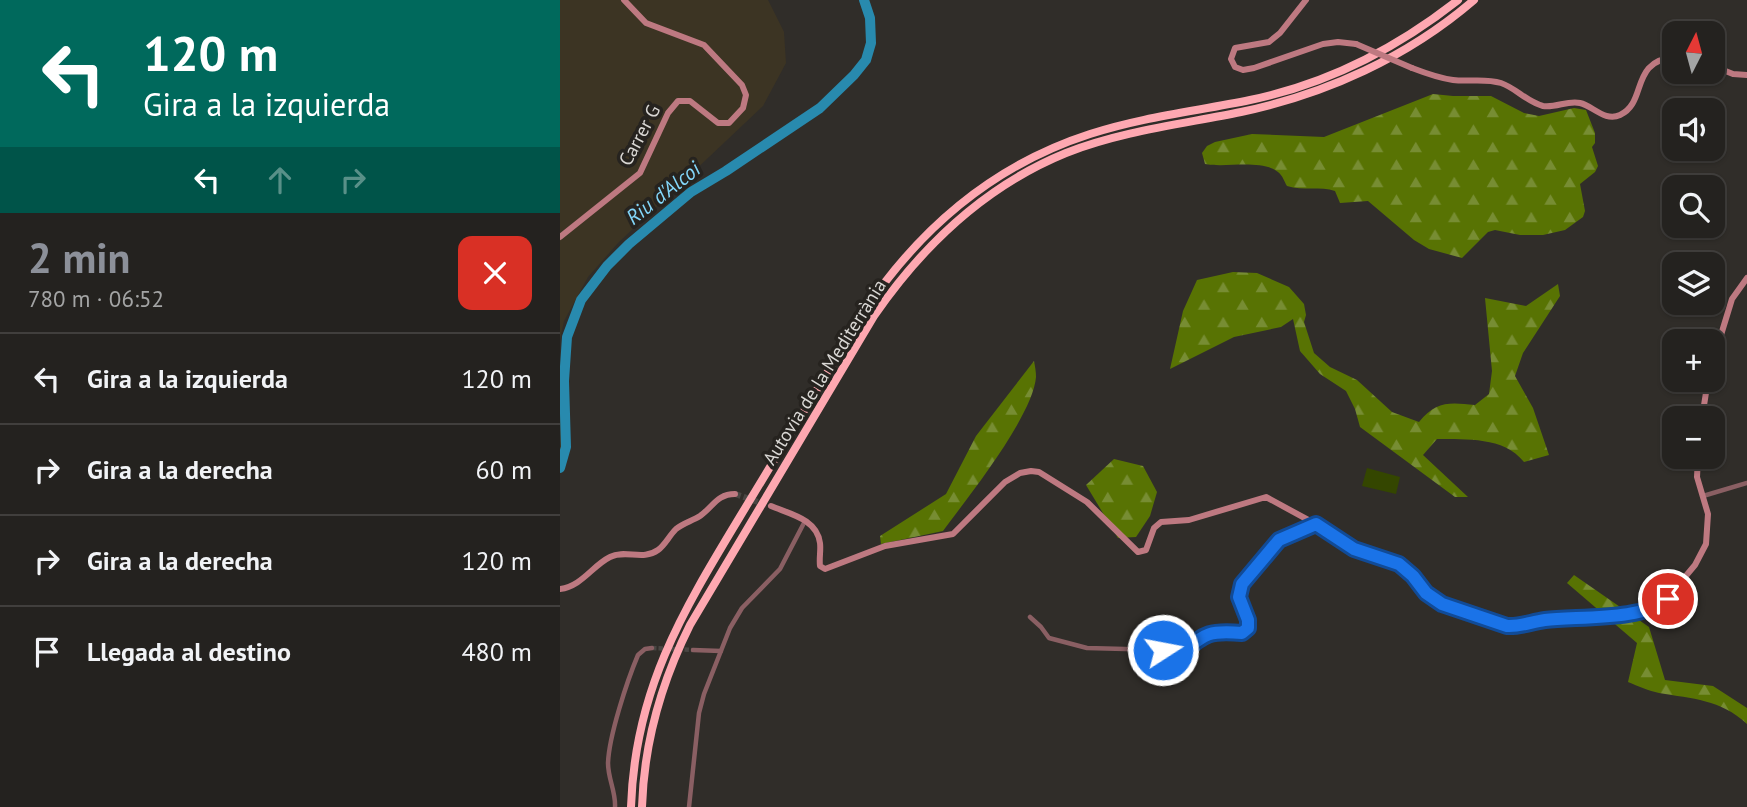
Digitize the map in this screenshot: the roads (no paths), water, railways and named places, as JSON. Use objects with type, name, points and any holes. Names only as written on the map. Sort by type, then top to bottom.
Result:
[{"type":"highway","name":"Autovia de la Mediterrània","points":[[631,807],[636,748],[649,694],[668,643],[692,597],[881,287],[907,254],[938,222],[1002,175],[1044,152],[1077,139],[1148,120],[1253,99],[1325,78],[1402,40],[1458,0]]},
{"type":"highway","name":"Autovia de la Mediterrània","points":[[642,807],[648,749],[658,701],[672,662],[702,601],[874,316],[898,282],[925,251],[964,215],[1006,184],[1066,153],[1106,139],[1277,104],[1333,85],[1405,50],[1474,0]]},
{"type":"street","name":"Carrer G","points":[[560,237],[639,173],[668,113],[678,101],[690,101],[724,125],[732,121],[746,102],[742,85],[704,45],[646,23],[624,0]]},
{"type":"street","points":[[1306,0],[1269,42],[1235,48],[1231,59],[1235,67],[1254,68],[1331,42],[1356,44],[1443,79],[1500,83],[1541,105],[1580,103],[1614,117],[1623,113],[1631,104],[1641,77],[1649,66],[1662,60]]},
{"type":"street","points":[[1726,71],[1747,75]]},
{"type":"street","points":[[1723,329],[1732,299],[1747,278]]},
{"type":"street","points":[[771,506],[805,520],[817,533],[819,564],[825,569],[885,546],[953,534],[1005,482],[1020,473],[1031,471],[1039,472],[1092,505],[1138,552],[1146,550],[1154,528],[1161,522],[1189,520],[1263,497],[1316,524],[1354,549],[1399,564],[1426,593],[1442,604],[1507,626],[1518,626],[1545,620],[1619,615],[1662,604],[1705,549],[1708,514],[1697,477],[1697,469]]},
{"type":"street","points":[[1703,496],[1747,483]]},
{"type":"street","points":[[560,589],[583,579],[611,556],[646,556],[656,552],[675,530],[703,514],[716,500],[736,494]]},
{"type":"street","points":[[689,807],[699,713],[721,651],[738,613],[779,569],[805,520]]},
{"type":"street","points":[[1030,617],[1049,638],[1087,648],[1163,650],[1179,655],[1204,634],[1221,631],[1242,633],[1248,628],[1248,620],[1239,597],[1242,584],[1279,540],[1316,524]]},
{"type":"street","points":[[615,807],[616,796],[610,780],[608,762],[619,712],[638,655],[645,649],[652,648]]},
{"type":"street","points":[[693,650],[721,651]]},
{"type":"waterway","name":"Riu d'Alcoi","points":[[560,468],[566,447],[564,381],[567,337],[581,300],[607,266],[629,244],[691,192],[820,108],[854,75],[866,60],[871,43],[870,18],[864,0]]},
{"type":"tunnel","points":[[735,494],[767,505]]},
{"type":"tunnel","points":[[652,648],[693,650]]}]
